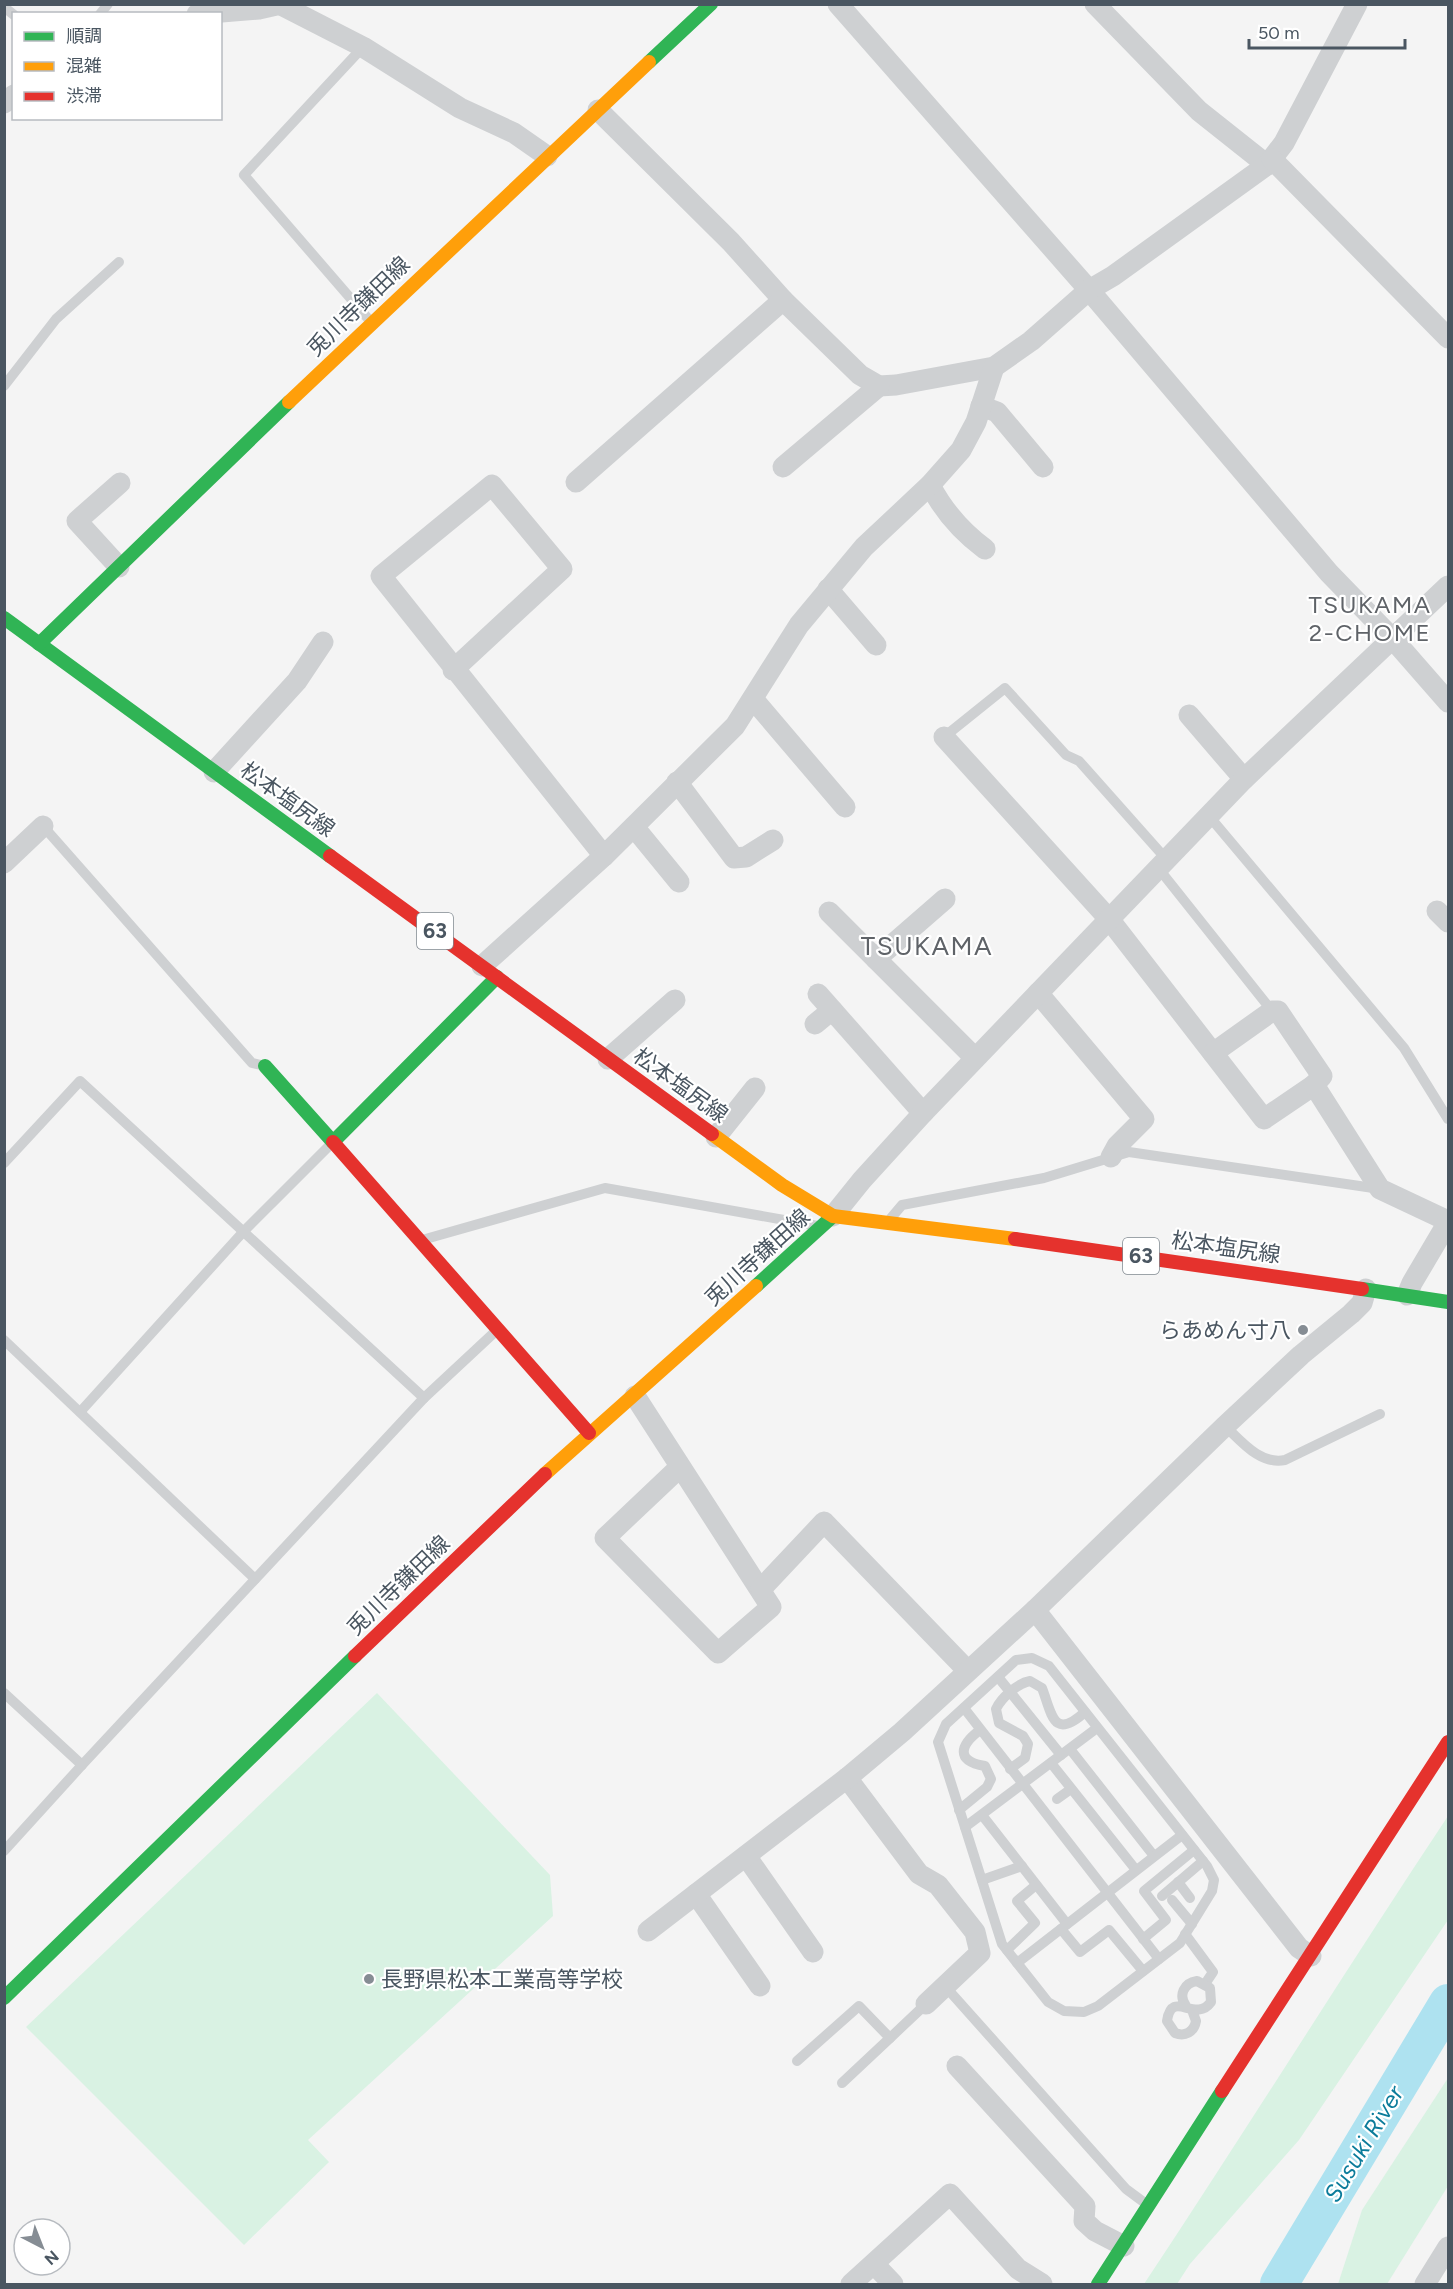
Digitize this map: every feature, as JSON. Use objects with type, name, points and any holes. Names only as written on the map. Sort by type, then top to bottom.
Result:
[{"type":"main road","name":"兎川寺鎌田線","points":[[39,644],[371,322],[711,4]]},
{"type":"main road","name":"松本塩尻線","points":[[4,618],[782,1185],[827,1221],[887,1222],[1078,1247],[1449,1302]]},
{"type":"main road","points":[[333,1142],[489,972]]},
{"type":"main road","points":[[265,1066],[589,1433]]},
{"type":"main road","name":"兎川寺鎌田線","points":[[4,1998],[443,1569],[589,1433],[635,1396],[827,1221]]},
{"type":"main road","points":[[1098,2284],[1449,1742]]},
{"type":"street","points":[[838,4],[1089,291],[1329,573],[1392,638],[1449,702]]},
{"type":"street","points":[[1095,4],[1199,111],[1269,162],[1449,338]]},
{"type":"street","points":[[598,110],[731,242],[783,300],[860,375],[879,386],[896,385],[994,367],[1031,341],[1089,291],[1269,162],[1284,143],[1357,4]]},
{"type":"street","points":[[221,12],[281,5],[363,47],[460,108],[514,133],[547,156]]},
{"type":"street","points":[[576,482],[783,300]]},
{"type":"street","points":[[489,972],[735,726],[799,625],[828,589],[864,547],[962,450],[976,422],[994,367]]},
{"type":"street","points":[[783,467],[879,386]]},
{"type":"street","points":[[981,406],[997,412],[1043,467]]},
{"type":"street","points":[[118,567],[77,521],[120,483]]},
{"type":"street","points":[[453,670],[562,569],[492,484],[381,576],[453,670],[604,856]]},
{"type":"street","points":[[930,484],[938,500],[968,536],[985,549]]},
{"type":"street","points":[[827,1221],[923,1113],[1244,779],[1449,586]]},
{"type":"street","points":[[828,589],[876,645]]},
{"type":"street","points":[[214,772],[297,681],[323,642]]},
{"type":"street","points":[[753,699],[845,807]]},
{"type":"street","points":[[1189,715],[1244,779]]},
{"type":"street","points":[[944,737],[1109,919],[1264,1119],[1314,1086],[1322,1076],[1278,1011],[1272,1011],[1213,1053]]},
{"type":"street","points":[[677,782],[734,858],[746,856],[773,840]]},
{"type":"street","points":[[4,863],[43,826]]},
{"type":"street","points":[[634,827],[679,882]]},
{"type":"street","points":[[876,959],[935,920],[945,899]]},
{"type":"street","points":[[830,912],[975,1058]]},
{"type":"street","points":[[1038,993],[1144,1119],[1117,1146],[1111,1157]]},
{"type":"street","points":[[608,1059],[675,1000]]},
{"type":"street","points":[[815,1024],[825,1002],[923,1113]]},
{"type":"street","points":[[1314,1086],[1380,1189],[1449,1222],[1407,1295]]},
{"type":"street","points":[[716,1137],[755,1088]]},
{"type":"street","points":[[648,1931],[902,1732],[1035,1610],[1301,1355],[1351,1314],[1362,1303],[1366,1289]]},
{"type":"street","points":[[635,1396],[771,1607],[718,1653],[605,1538],[680,1467]]},
{"type":"street","points":[[761,1589],[824,1522],[967,1670]]},
{"type":"street","points":[[1035,1610],[1299,1948],[1311,1956]]},
{"type":"street","points":[[846,1778],[919,1874],[938,1885],[975,1932],[980,1953],[926,2004]]},
{"type":"street","points":[[746,1856],[813,1952]]},
{"type":"street","points":[[696,1894],[759,1986]]},
{"type":"street","points":[[957,2066],[1085,2206],[1084,2221],[1095,2231],[1124,2246]]},
{"type":"street","points":[[851,2284],[950,2194],[1018,2269],[1042,2284]]},
{"type":"street","points":[[1425,2284],[1449,2247]]},
{"type":"street","points":[[874,2264],[893,2284]]},
{"type":"lane","points":[[363,47],[244,175],[371,322]]},
{"type":"lane","points":[[4,386],[56,319],[119,262]]},
{"type":"lane","points":[[944,737],[1005,688],[1066,755],[1079,761],[1163,864],[1272,1011]]},
{"type":"lane","points":[[1209,816],[1404,1048],[1449,1119]]},
{"type":"lane","points":[[43,826],[252,1063],[265,1066]]},
{"type":"lane","points":[[4,1163],[80,1081],[424,1398]]},
{"type":"lane","points":[[81,1411],[244,1231],[333,1142]]},
{"type":"lane","points":[[887,1222],[902,1205],[1044,1178],[1129,1152],[1380,1189]]},
{"type":"lane","points":[[419,1240],[605,1188],[827,1221]]},
{"type":"lane","points":[[4,1851],[424,1398],[498,1330]]},
{"type":"lane","points":[[4,1340],[255,1579]]},
{"type":"lane","points":[[1225,1426],[1249,1449],[1265,1460],[1276,1462],[1285,1460],[1380,1414]]},
{"type":"lane","points":[[1032,1658],[1049,1666],[1203,1861],[1214,1880],[1212,1891],[1180,1943],[1098,2006],[1084,2012],[1064,2011],[1048,2002],[1002,1944],[938,1742],[946,1724],[998,1677],[1016,1660],[1032,1658]]},
{"type":"lane","points":[[998,1677],[1066,1752],[1154,1856]]},
{"type":"lane","points":[[1010,1769],[1025,1758],[1029,1749],[1023,1736],[1007,1729],[997,1718],[998,1704],[1025,1682],[1039,1684],[1044,1692],[1051,1716],[1058,1723],[1063,1725],[1072,1723],[1085,1712]]},
{"type":"lane","points":[[4,1693],[82,1765]]},
{"type":"lane","points":[[964,1708],[1159,1959]]},
{"type":"lane","points":[[965,1827],[1097,1728]]},
{"type":"lane","points":[[959,1810],[990,1784],[988,1769],[985,1766],[971,1763],[964,1756],[963,1751],[966,1742],[980,1730]]},
{"type":"lane","points":[[1051,1763],[1136,1870]]},
{"type":"lane","points":[[1057,1799],[1071,1789]]},
{"type":"lane","points":[[982,1815],[1036,1885],[1080,1952],[1109,1930],[1143,1971]]},
{"type":"lane","points":[[1017,1963],[1182,1834]]},
{"type":"lane","points":[[1143,1940],[1166,1920],[1144,1891],[1194,1850]]},
{"type":"lane","points":[[1192,1924],[1167,1898],[1178,1882],[1203,1861]]},
{"type":"lane","points":[[982,1880],[1022,1866]]},
{"type":"lane","points":[[1178,1882],[1190,1898]]},
{"type":"lane","points":[[1007,1950],[1035,1923],[1017,1901],[1036,1885]]},
{"type":"lane","points":[[1185,1934],[1213,1972],[1205,1984]]},
{"type":"lane","points":[[1189,2008],[1177,2006],[1169,2012],[1167,2021],[1172,2036],[1184,2035],[1193,2030],[1196,2021],[1189,2008],[1183,1998],[1185,1988],[1192,1982],[1205,1984],[1212,1993],[1211,2002],[1205,2009],[1189,2008]]},
{"type":"lane","points":[[944,1986],[1126,2189],[1149,2206]]},
{"type":"lane","points":[[842,2083],[926,2004]]},
{"type":"lane","points":[[797,2061],[859,2006],[890,2038]]},
{"type":"green space","points":[[377,1693],[550,1875],[553,1916],[308,2140],[329,2162],[244,2245],[26,2027]]},
{"type":"green space","points":[[1448,1816],[1448,1920],[1299,2140],[1190,2264],[1177,2284],[1144,2284],[1372,1933]]},
{"type":"green space","points":[[1448,2078],[1448,2186],[1387,2284],[1338,2284],[1362,2210]]},
{"type":"waterway","name":"Susuki River","points":[[1279,2284],[1448,2003]]},
{"type":"traffic: fast","points":[[649,62],[711,4]]},
{"type":"traffic: fast","points":[[39,644],[289,402]]},
{"type":"traffic: fast","points":[[4,618],[330,856]]},
{"type":"traffic: fast","points":[[265,1066],[333,1142],[497,977]]},
{"type":"traffic: fast","points":[[756,1286],[833,1216]]},
{"type":"traffic: fast","points":[[1362,1289],[1448,1302]]},
{"type":"traffic: fast","points":[[4,1998],[355,1656]]},
{"type":"traffic: fast","points":[[1098,2284],[1222,2091]]},
{"type":"traffic: slow","points":[[289,402],[649,62]]},
{"type":"traffic: slow","points":[[712,1134],[782,1185],[833,1216],[1015,1239]]},
{"type":"traffic: slow","points":[[545,1474],[756,1286]]},
{"type":"traffic: jam","points":[[330,856],[712,1134]]},
{"type":"traffic: jam","points":[[333,1142],[589,1433]]},
{"type":"traffic: jam","points":[[1015,1239],[1362,1289]]},
{"type":"traffic: jam","points":[[355,1656],[545,1474]]},
{"type":"traffic: jam","points":[[1222,2091],[1448,1742]]},
{"type":"place","name":"らあめん寸八","points":[[1303,1330]]},
{"type":"place","name":"長野県松本工業高等学校","points":[[369,1979]]},
{"type":"district","name":"TSUKAMA 2-CHOME","points":[[1370,619]]},
{"type":"district","name":"TSUKAMA","points":[[927,946]]}]
